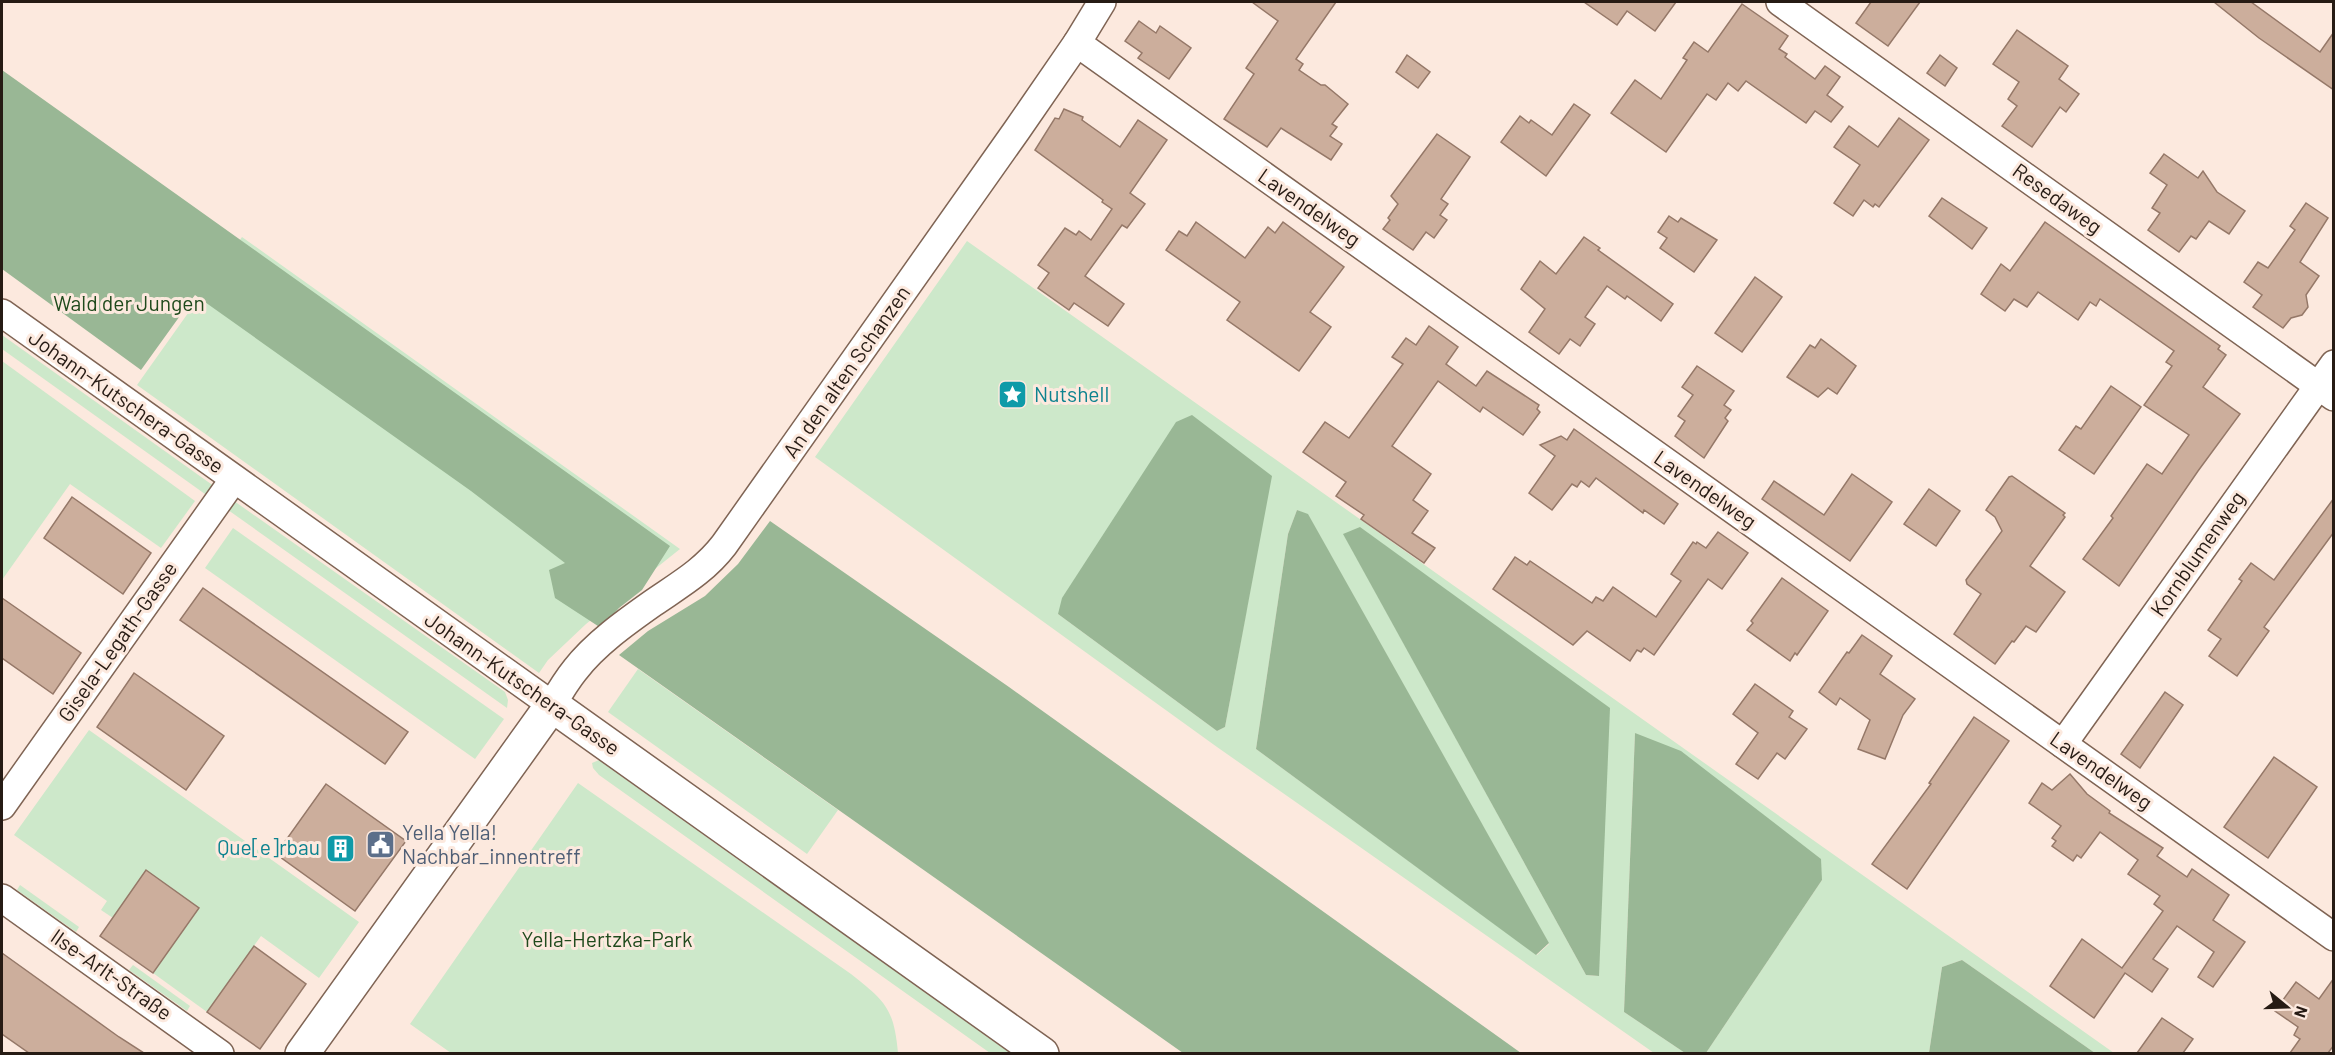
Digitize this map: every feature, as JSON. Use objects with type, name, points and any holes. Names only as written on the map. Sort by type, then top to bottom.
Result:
[{"type":"street","name":"An den alten Schanzen","points":[[552,705],[583,661],[635,617],[691,578],[718,553],[1077,43],[1102,2]]},
{"type":"street","name":"Resedaweg","points":[[1780,2],[2328,383]]},
{"type":"street","name":"Lavendelweg","points":[[1077,43],[2334,937]]},
{"type":"street","name":"Johann-Kutschera-Gasse","points":[[2,313],[1042,1053]]},
{"type":"street","name":"Kornblumenweg","points":[[2063,744],[2328,383]]},
{"type":"street","name":"Gisela-Legath-Gasse","points":[[2,806],[234,479]]},
{"type":"street","points":[[302,1053],[552,705]]},
{"type":"street","name":"Ilse-Arlt-Straße","points":[[2,898],[220,1053]]},
{"type":"green space","name":"Wald der Jungen","points":[[2,70],[670,546],[642,590],[619,608],[601,628],[555,598],[549,570],[565,563],[471,491],[195,295],[141,370],[2,269]]},
{"type":"green space","points":[[242,237],[680,549],[586,624],[548,660],[539,673],[137,385]]},
{"type":"green space","points":[[967,241],[2114,1053],[2095,1053],[1962,960],[1942,967],[1929,1053],[1706,1053],[1822,880],[1635,733],[1624,1012],[1685,1053],[1654,1053],[1217,747],[815,457]],"holes":[[[1271,476],[1225,727],[1217,731],[1058,614]],[[1297,510],[1308,515],[1549,944],[1537,955],[1256,749],[1288,534]],[[1343,533],[1599,976],[1586,975]]]},
{"type":"green space","points":[[2,335],[218,489],[212,499],[2,349]]},
{"type":"green space","points":[[2,361],[195,501],[161,548],[70,484],[2,580]]},
{"type":"green space","points":[[1192,415],[1272,476],[1225,727],[1217,731],[1058,614],[1062,598],[1176,422]]},
{"type":"green space","points":[[227,496],[505,692],[508,700],[507,708],[221,505]]},
{"type":"green space","points":[[1297,510],[1308,514],[1549,943],[1536,955],[1256,749],[1288,534]]},
{"type":"green space","points":[[770,521],[1009,687],[1521,1053],[1183,1053],[619,655],[648,631],[705,596],[738,564]]},
{"type":"green space","points":[[1360,527],[1610,708],[1599,976],[1586,975],[1343,534]]},
{"type":"green space","points":[[233,528],[504,719],[475,759],[205,568]]},
{"type":"green space","points":[[638,669],[838,810],[807,854],[608,712]]},
{"type":"green space","points":[[89,730],[359,922],[319,978],[261,936],[207,1012],[153,973],[198,907],[146,871],[113,918],[101,910],[107,901],[14,835]]},
{"type":"green space","points":[[1635,733],[1681,751],[1821,859],[1822,880],[1706,1053],[1685,1053],[1624,1012]]},
{"type":"green space","points":[[599,760],[1010,1053],[990,1053],[599,775],[592,763]]},
{"type":"green space","name":"Yella-Hertzka-Park","points":[[578,783],[863,983],[880,999],[890,1015],[894,1025],[898,1053],[451,1053],[410,1024]]},
{"type":"green space","points":[[20,885],[79,927],[76,932],[17,890]]},
{"type":"green space","points":[[1962,960],[2095,1053],[1929,1053],[1942,967]]},
{"type":"green space","points":[[133,965],[190,1006],[187,1011],[129,970]]},
{"type":"building","points":[[1252,2],[1336,2],[1296,59],[1303,64],[1299,70],[1321,85],[1325,85],[1348,104],[1332,124],[1337,127],[1330,136],[1342,144],[1331,160],[1281,128],[1267,147],[1224,119],[1254,74],[1246,68],[1278,21]]},
{"type":"building","points":[[1584,2],[1676,2],[1655,31],[1627,11],[1617,25]]},
{"type":"building","points":[[1871,2],[1920,2],[1888,46],[1856,23]]},
{"type":"building","points":[[2214,2],[2251,2],[2320,52],[2334,32],[2334,90],[2259,38]]},
{"type":"building","points":[[1742,4],[1788,36],[1779,49],[1787,54],[1785,57],[1815,79],[1825,66],[1840,77],[1827,95],[1843,107],[1831,122],[1815,111],[1806,123],[1746,81],[1738,91],[1728,83],[1716,100],[1707,94],[1666,152],[1611,113],[1635,80],[1661,99],[1687,60],[1683,58],[1694,42],[1708,52]]},
{"type":"building","points":[[1139,21],[1156,33],[1160,26],[1191,48],[1169,79],[1138,58],[1142,53],[1125,41]]},
{"type":"building","points":[[2017,30],[2068,66],[2059,79],[2079,94],[2066,112],[2060,107],[2032,147],[2002,126],[2017,106],[2008,99],[2019,82],[1993,64]]},
{"type":"building","points":[[1407,55],[1430,72],[1418,88],[1396,72]]},
{"type":"building","points":[[1940,55],[1957,68],[1945,86],[1927,73]]},
{"type":"building","points":[[1574,104],[1590,115],[1546,176],[1501,142],[1520,116],[1529,123],[1531,120],[1552,135]]},
{"type":"building","points":[[1064,109],[1083,117],[1082,120],[1120,147],[1138,120],[1167,140],[1130,193],[1145,204],[1127,228],[1122,225],[1085,276],[1124,304],[1108,326],[1074,303],[1069,310],[1038,288],[1049,273],[1038,265],[1065,228],[1076,235],[1079,231],[1091,240],[1112,209],[1035,150],[1055,118],[1059,119]]},
{"type":"building","points":[[1899,118],[1929,140],[1879,207],[1875,204],[1873,207],[1864,200],[1853,216],[1834,203],[1860,165],[1834,147],[1849,126],[1878,147]]},
{"type":"building","points":[[1437,134],[1470,157],[1441,199],[1448,204],[1440,215],[1447,220],[1434,238],[1426,232],[1413,250],[1383,229],[1398,204],[1391,196]]},
{"type":"building","points":[[2164,154],[2198,178],[2203,171],[2217,192],[2245,211],[2229,234],[2209,221],[2196,239],[2191,236],[2179,252],[2148,230],[2160,213],[2152,208],[2167,185],[2150,173]]},
{"type":"building","points":[[1942,198],[1987,228],[1972,249],[1929,216]]},
{"type":"building","points":[[2306,203],[2328,218],[2300,262],[2319,276],[2306,295],[2308,307],[2302,315],[2291,318],[2283,328],[2253,307],[2262,295],[2244,282],[2258,262],[2268,268],[2295,230],[2290,226]]},
{"type":"building","points":[[1669,216],[1678,222],[1681,218],[1717,240],[1694,272],[1660,248],[1667,238],[1658,232]]},
{"type":"building","points":[[1196,222],[1245,258],[1268,227],[1275,233],[1283,222],[1344,267],[1310,312],[1331,327],[1299,371],[1227,320],[1240,302],[1166,250],[1179,231],[1187,236]]},
{"type":"building","points":[[2045,222],[2220,346],[2218,349],[2226,355],[2203,387],[2240,414],[2119,586],[2083,559],[2113,518],[2111,516],[2147,464],[2162,474],[2189,435],[2144,405],[2172,366],[2166,362],[2174,351],[2100,299],[2096,306],[2090,302],[2078,320],[2038,292],[2027,307],[2014,299],[2005,311],[1981,294],[2001,264],[2010,271]]},
{"type":"building","points":[[1584,237],[1600,248],[1598,250],[1673,304],[1661,321],[1627,296],[1625,299],[1607,286],[1585,317],[1595,324],[1580,346],[1570,339],[1559,354],[1529,332],[1545,309],[1521,289],[1540,261],[1556,274]]},
{"type":"building","points":[[1755,277],[1782,297],[1742,352],[1715,333]]},
{"type":"building","points":[[1429,326],[1458,347],[1446,364],[1476,386],[1487,371],[1539,405],[1537,409],[1540,412],[1523,435],[1483,407],[1480,412],[1438,381],[1392,446],[1431,474],[1413,500],[1428,511],[1412,533],[1435,548],[1424,563],[1361,519],[1364,515],[1336,496],[1346,482],[1303,452],[1325,422],[1349,438],[1403,364],[1392,357],[1406,338],[1416,345]]},
{"type":"building","points":[[1821,339],[1856,366],[1837,394],[1828,388],[1818,397],[1787,377],[1810,345],[1815,348]]},
{"type":"building","points":[[1697,366],[1734,391],[1724,405],[1731,410],[1725,418],[1728,421],[1704,458],[1675,436],[1685,421],[1678,416],[1693,395],[1682,387]]},
{"type":"building","points":[[2111,386],[2141,407],[2094,474],[2059,450],[2076,426],[2081,429]]},
{"type":"building","points":[[1574,429],[1678,504],[1664,524],[1644,510],[1643,513],[1596,478],[1589,487],[1581,481],[1577,487],[1572,484],[1552,510],[1529,493],[1555,456],[1540,445],[1561,436],[1567,440]]},
{"type":"building","points":[[1852,474],[1892,502],[1850,561],[1762,499],[1774,481],[1824,515]]},
{"type":"building","points":[[2012,476],[2065,513],[2063,515],[2065,517],[2030,566],[2065,592],[2036,632],[2026,626],[1995,664],[1954,634],[1981,594],[1967,584],[1966,580],[2002,531],[1995,517],[1986,510]]},
{"type":"building","points":[[1929,489],[1960,511],[1936,546],[1904,524]]},
{"type":"building","points":[[72,497],[151,553],[123,594],[44,538]]},
{"type":"building","points":[[2334,498],[2334,532],[2264,627],[2269,631],[2237,676],[2209,656],[2221,639],[2208,630],[2242,581],[2239,579],[2251,563],[2274,580]]},
{"type":"building","points":[[1718,532],[1748,553],[1722,589],[1708,579],[1654,655],[1644,648],[1641,652],[1637,650],[1630,661],[1587,631],[1573,645],[1493,589],[1515,557],[1527,565],[1530,561],[1592,603],[1596,597],[1603,601],[1613,587],[1656,617],[1681,581],[1671,574],[1693,542],[1706,548]]},
{"type":"building","points":[[1782,578],[1828,611],[1797,655],[1795,653],[1790,661],[1747,630]]},
{"type":"building","points":[[203,588],[408,732],[385,764],[180,620]]},
{"type":"building","points":[[2,598],[81,653],[53,694],[2,658]]},
{"type":"building","points":[[1862,635],[1892,656],[1880,674],[1915,699],[1903,715],[1885,759],[1858,749],[1870,720],[1840,698],[1836,705],[1819,692]]},
{"type":"building","points":[[134,673],[224,736],[186,790],[97,727]]},
{"type":"building","points":[[1755,684],[1793,711],[1789,717],[1807,729],[1785,759],[1777,753],[1758,779],[1736,764],[1758,733],[1733,714]]},
{"type":"building","points":[[2165,692],[2183,705],[2140,768],[2121,754]]},
{"type":"building","points":[[1974,717],[2009,741],[1907,889],[1872,864],[1931,784],[1929,783]]},
{"type":"building","points":[[2274,757],[2317,787],[2268,858],[2224,827]]},
{"type":"building","points":[[2070,774],[2087,794],[2110,811],[2109,813],[2163,848],[2157,856],[2187,877],[2192,869],[2229,895],[2213,920],[2245,942],[2213,987],[2198,977],[2214,952],[2177,926],[2153,959],[2168,969],[2152,992],[2125,973],[2094,1018],[2050,986],[2082,939],[2122,968],[2163,911],[2154,904],[2160,896],[2128,874],[2138,860],[2100,832],[2081,858],[2077,855],[2073,861],[2052,846],[2056,841],[2052,838],[2061,826],[2029,803],[2042,783],[2052,790]]},
{"type":"building","name":"Que[e]rbau","points":[[326,784],[406,841],[355,911],[276,854]]},
{"type":"building","points":[[146,870],[199,908],[153,973],[100,936]]},
{"type":"building","points":[[254,946],[306,984],[260,1049],[207,1012]]},
{"type":"building","points":[[2,953],[144,1053],[29,1053],[2,1034]]},
{"type":"building","points":[[2334,978],[2334,1045],[2328,1053],[2290,1053],[2300,1039],[2294,1035],[2298,1027],[2275,1011],[2296,982],[2319,999]]},
{"type":"building","points":[[2162,1018],[2193,1039],[2183,1053],[2137,1053]]},
{"type":"place","name":"Nutshell","points":[[1013,395]]},
{"type":"place","name":"Yella Yella! Nachbar_innentreff","points":[[381,845]]},
{"type":"place","name":"Que[e]rbau","points":[[341,848]]}]
